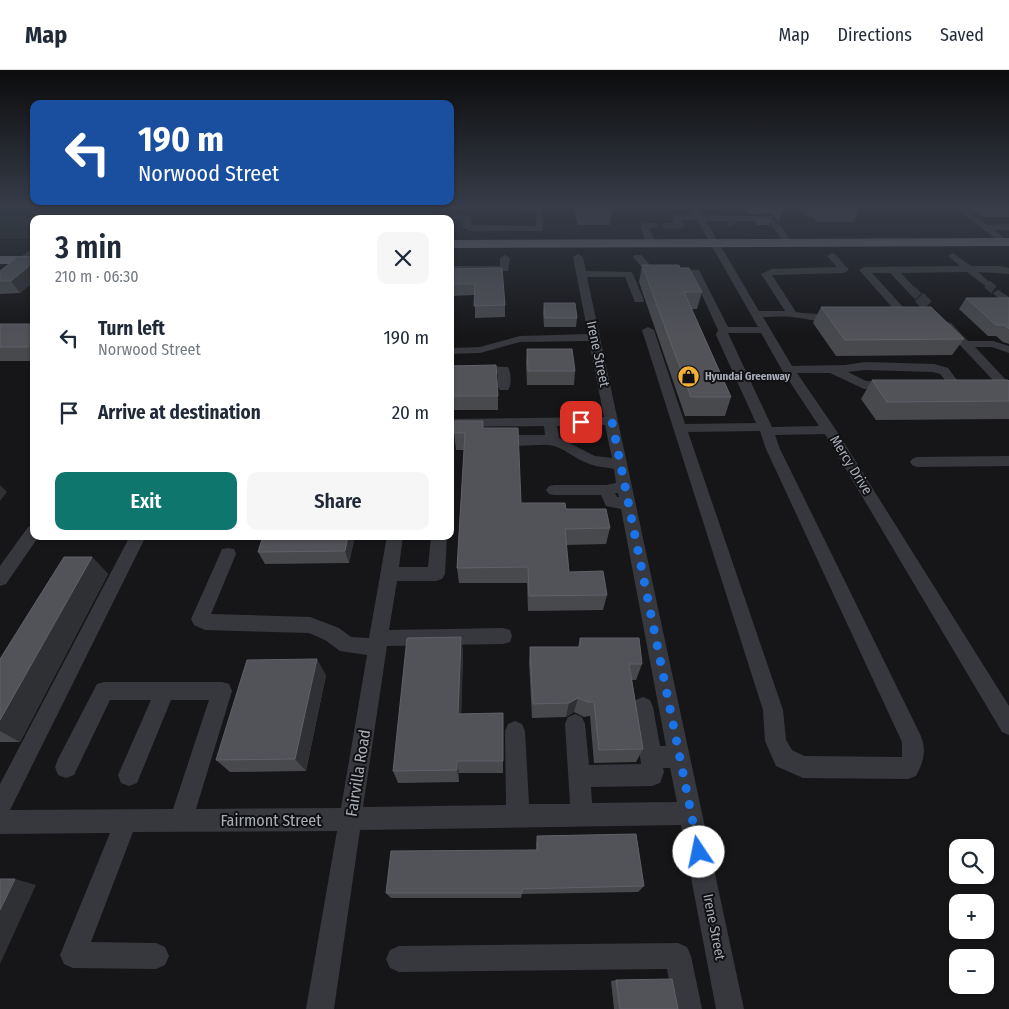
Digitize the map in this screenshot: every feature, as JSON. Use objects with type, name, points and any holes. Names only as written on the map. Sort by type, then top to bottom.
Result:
[{"type":"highway","points":[[454,258],[505,258],[579,266],[638,257],[953,256],[992,249]]},
{"type":"highway","points":[[0,260],[24,255]]},
{"type":"street","name":"Mercy Drive","points":[[718,249],[788,370],[829,430],[1009,725]]},
{"type":"street","points":[[0,276],[24,255]]},
{"type":"street","points":[[832,256],[844,270]]},
{"type":"street","points":[[953,256],[987,284]]},
{"type":"street","points":[[638,257],[651,272],[696,272],[724,330],[722,335],[777,457],[912,741],[914,758],[908,768],[803,768],[784,758],[776,741],[773,710],[648,330]]},
{"type":"street","points":[[454,269],[505,269],[505,258]]},
{"type":"street","points":[[579,266],[629,274],[639,300]]},
{"type":"street","name":"Irene Street","points":[[579,266],[621,465],[730,1009]]},
{"type":"street","points":[[792,314],[766,274],[772,272],[864,270]]},
{"type":"street","points":[[893,270],[912,290]]},
{"type":"street","points":[[998,293],[1009,303]]},
{"type":"street","points":[[908,318],[923,318]]},
{"type":"street","points":[[939,318],[1009,390]]},
{"type":"street","points":[[724,330],[765,330]]},
{"type":"street","points":[[454,351],[480,350],[520,339],[594,336]]},
{"type":"street","points":[[788,370],[865,366],[934,368],[944,372],[951,380],[948,384],[934,387],[918,387]]},
{"type":"street","points":[[832,369],[864,385],[902,387]]},
{"type":"street","points":[[550,422],[553,440]]},
{"type":"street","points":[[454,423],[612,422]]},
{"type":"street","points":[[500,423],[501,436],[504,439],[553,440],[592,460],[621,465]]},
{"type":"street","points":[[680,428],[829,430]]},
{"type":"street","points":[[916,462],[1009,461]]},
{"type":"street","points":[[554,490],[606,490],[611,502],[627,495]]},
{"type":"street","points":[[0,579],[30,537]]},
{"type":"street","points":[[0,807],[136,540]]},
{"type":"street","name":"Fairvilla Road","points":[[320,1009],[394,540]]},
{"type":"street","points":[[389,574],[436,574],[439,540]]},
{"type":"street","points":[[228,554],[200,619],[205,622],[310,625],[332,634],[347,645],[503,636]]},
{"type":"street","points":[[66,767],[104,691],[222,691],[181,821]]},
{"type":"street","points":[[129,774],[165,691]]},
{"type":"street","points":[[579,776],[652,775],[643,707]]},
{"type":"street","points":[[575,724],[582,815]]},
{"type":"street","points":[[515,731],[518,816]]},
{"type":"street","points":[[651,757],[680,757]]},
{"type":"street","name":"Fairmont Street","points":[[0,822],[351,819],[691,813]]},
{"type":"street","points":[[126,821],[73,955],[156,956]]},
{"type":"street","points":[[399,959],[678,956],[688,1009]]},
{"type":"lane","points":[[864,270],[1009,271]]},
{"type":"lane","points":[[864,270],[908,318]]},
{"type":"lane","points":[[756,314],[792,314],[811,318],[850,318]]},
{"type":"lane","points":[[888,318],[908,318]]},
{"type":"lane","points":[[964,344],[993,344],[1009,350]]},
{"type":"lane","points":[[454,369],[504,370],[504,387]]},
{"type":"building","points":[[18,257],[30,257],[30,265],[11,281],[0,281],[0,271]]},
{"type":"building","points":[[642,265],[679,265],[680,268],[689,268],[702,292],[684,292],[731,397],[691,397]]},
{"type":"building","points":[[502,268],[505,305],[474,306],[475,284],[454,284],[454,269]]},
{"type":"building","points":[[966,298],[1009,298],[1009,329],[1004,325],[996,325]]},
{"type":"building","points":[[544,303],[575,303],[577,318],[545,318]]},
{"type":"building","points":[[821,307],[931,307],[964,339],[845,340]]},
{"type":"building","points":[[0,324],[30,324],[29,347],[0,347]]},
{"type":"building","points":[[527,349],[572,349],[575,371],[528,371]]},
{"type":"building","points":[[496,365],[498,396],[454,396],[454,366]]},
{"type":"building","points":[[872,380],[1008,380],[1009,401],[887,402]]},
{"type":"building","points":[[455,421],[483,421],[483,428],[518,428],[521,503],[565,503],[566,509],[606,509],[610,528],[565,529],[569,572],[603,571],[607,595],[529,596],[528,567],[457,568],[465,433],[454,433]]},
{"type":"building","points":[[262,540],[347,540],[345,551],[258,552]]},
{"type":"building","points":[[64,557],[92,557],[0,720],[0,659]]},
{"type":"building","points":[[461,637],[458,714],[503,713],[503,761],[457,761],[457,770],[393,771],[407,638]]},
{"type":"building","points":[[580,638],[639,638],[642,664],[629,664],[643,749],[599,750],[594,702],[578,698],[569,703],[533,704],[530,647],[580,647]]},
{"type":"building","points":[[317,659],[295,759],[216,760],[247,660]]},
{"type":"building","points":[[636,834],[644,886],[522,889],[522,893],[386,893],[391,851],[538,850],[537,836]]},
{"type":"building","points":[[0,879],[15,879],[0,910]]},
{"type":"building","points":[[672,979],[678,1009],[620,1009],[616,980]]},
{"type":"tunnel","points":[[987,284],[998,293]]},
{"type":"tunnel","points":[[912,290],[931,309]]},
{"type":"place","name":"Hyundai Greenway","points":[[689,376]]},
{"type":"route","points":[[581,422],[612,422],[699,852]]}]
